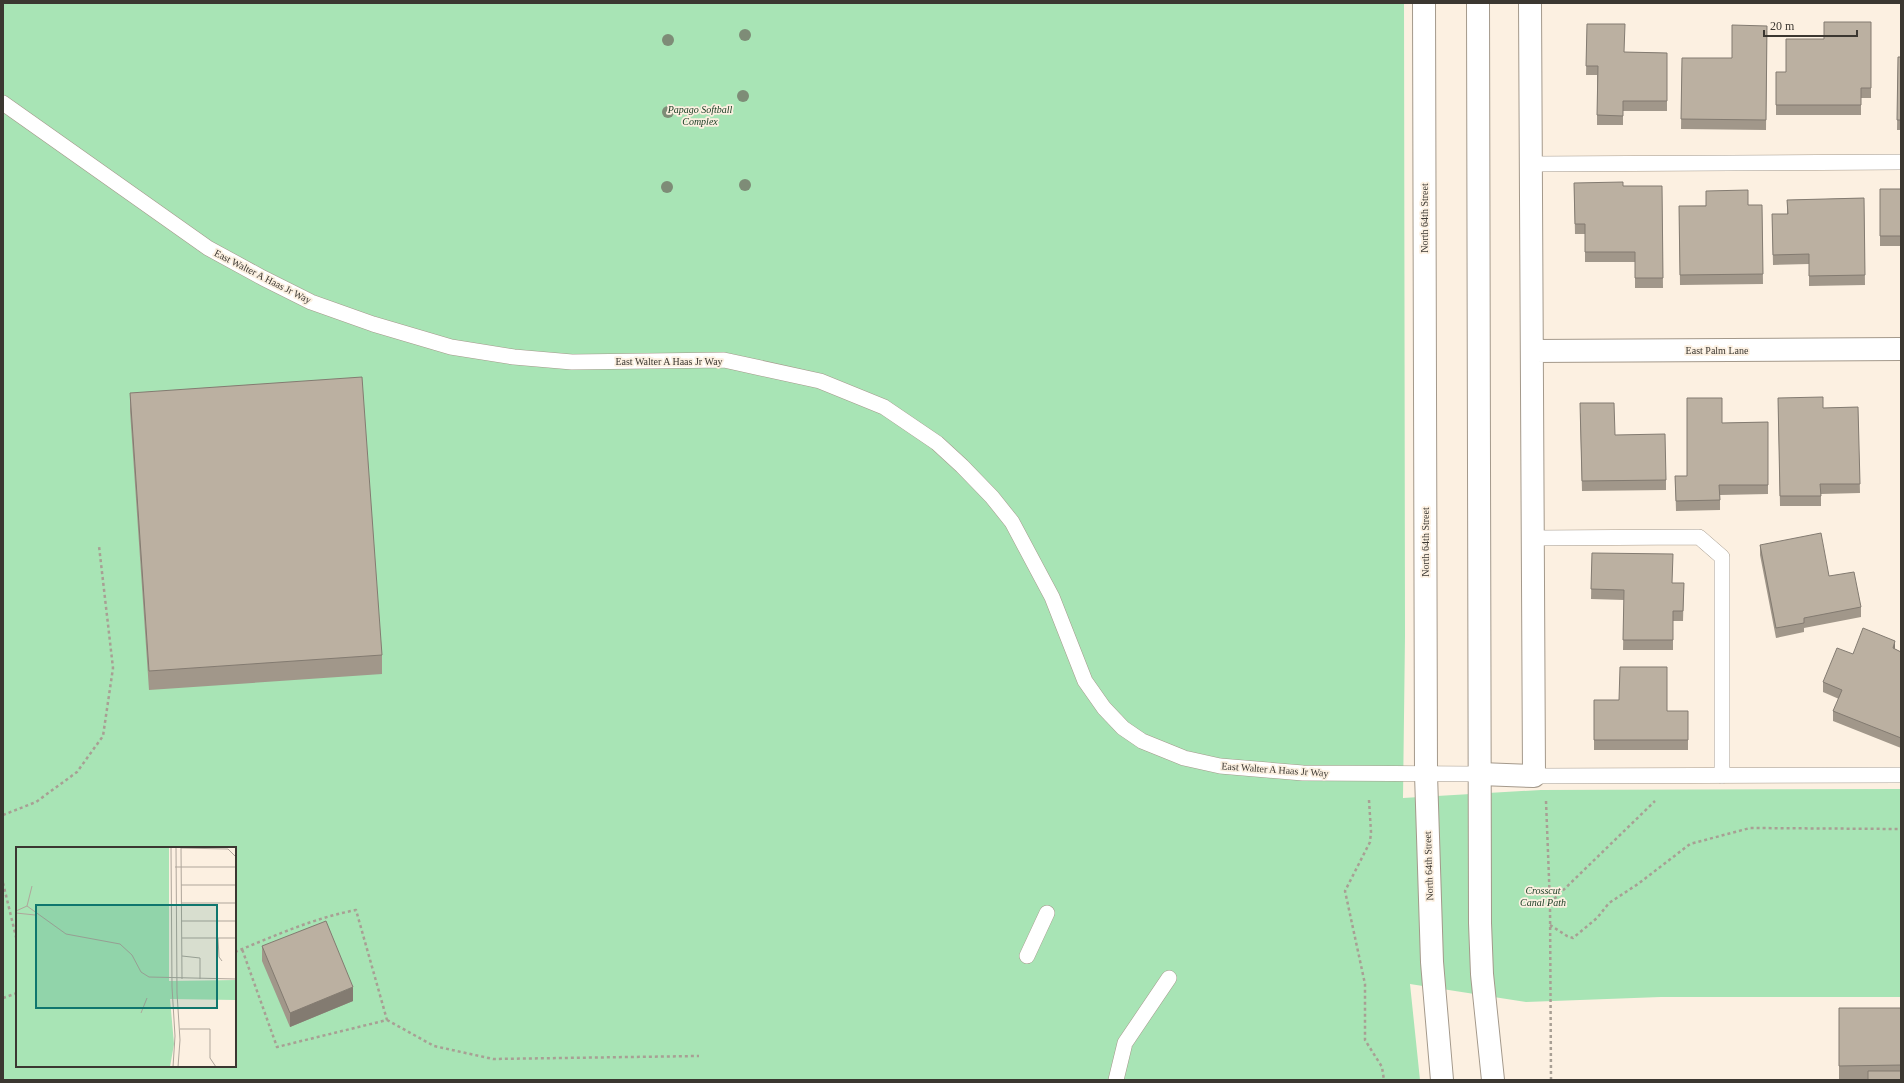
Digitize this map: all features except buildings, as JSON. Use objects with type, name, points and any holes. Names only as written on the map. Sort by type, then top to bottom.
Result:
[{"type":"main road","name":"North 64th Street","points":[[1424,3],[1426,774],[1432,962],[1442,1080]]},
{"type":"main road","points":[[1478,3],[1480,941],[1485,1009],[1493,1080]]},
{"type":"main road","points":[[1480,774],[1534,776],[1530,3]]},
{"type":"main road","name":"East Palm Lane","points":[[1532,351],[1901,349]]},
{"type":"lane","name":"East Walter A Haas Jr Way","points":[[6,106],[208,248],[311,302],[373,324],[451,346],[514,357],[572,362],[724,360],[820,380],[884,407],[926,435],[962,466],[1012,522],[1052,597],[1085,682],[1104,708],[1123,728],[1142,741],[1184,758],[1220,766],[1303,773],[1480,774]]},
{"type":"lane","points":[[1530,164],[1901,162]]},
{"type":"lane","points":[[1532,538],[1699,537],[1722,557],[1722,776]]},
{"type":"lane","points":[[1534,776],[1901,775]]},
{"type":"lane","points":[[1027,956],[1047,913]]},
{"type":"lane","points":[[1116,1080],[1125,1043],[1169,978]]},
{"type":"path","points":[[3,815],[36,802],[77,772],[103,736],[113,668],[99,546]]},
{"type":"path","points":[[1534,776],[1546,802],[1550,904],[1551,1080]]},
{"type":"path","points":[[1550,904],[1658,798]]},
{"type":"path","points":[[1369,800],[1371,832],[1370,842],[1345,891],[1365,984],[1365,1040],[1382,1067],[1384,1080]]},
{"type":"path","points":[[1550,925],[1567,936],[1573,938],[1597,918],[1609,903],[1638,884],[1680,851],[1690,844],[1714,836],[1750,828],[1901,829]]},
{"type":"path","points":[[3,883],[16,937]]},
{"type":"path","points":[[236,952],[329,915],[356,910],[387,1020]]},
{"type":"path","points":[[242,949],[276,1047],[387,1020],[434,1046],[493,1059],[699,1056]]},
{"type":"path","points":[[3,998],[16,993]]},
{"type":"green space","points":[[3,3],[1404,3],[1405,636],[1403,798],[1541,790],[1901,789],[1901,997],[1661,997],[1526,1002],[1410,984],[1420,1080],[3,1080]]},
{"type":"park label","name":"Papago Softball Complex","points":[[700,114]]},
{"type":"park label","name":"Crosscut Canal Path","points":[[1543,896]]}]
